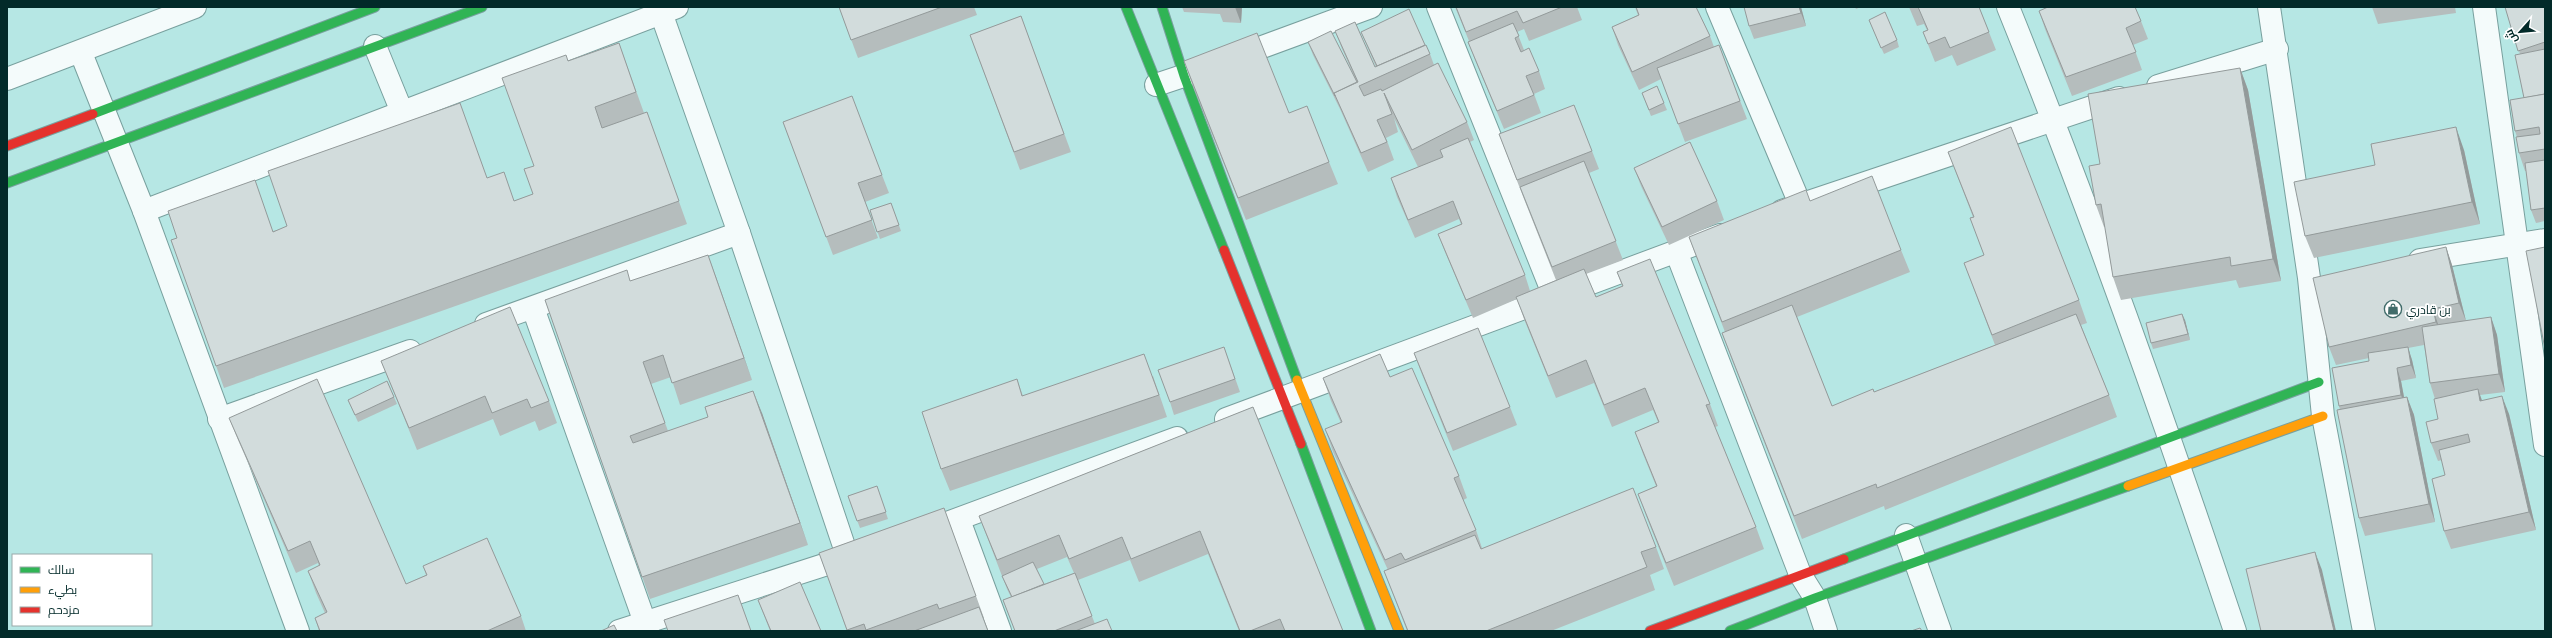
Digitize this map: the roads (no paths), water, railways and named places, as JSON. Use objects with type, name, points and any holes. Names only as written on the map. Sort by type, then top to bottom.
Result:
[{"type":"main road","points":[[7,146],[346,12],[375,7]]},
{"type":"main road","points":[[7,183],[116,141],[482,7]]},
{"type":"main road","points":[[1126,7],[1156,85],[1399,631]]},
{"type":"main road","points":[[1162,7],[1184,76],[1293,394],[1371,631]]},
{"type":"main road","points":[[1650,631],[2319,382]]},
{"type":"main road","points":[[1730,631],[1914,562],[2324,416]]},
{"type":"street","points":[[7,79],[81,53],[195,7]]},
{"type":"street","points":[[1156,85],[1371,7]]},
{"type":"street","points":[[1438,7],[1554,296]]},
{"type":"street","points":[[1717,7],[1800,204]]},
{"type":"street","points":[[2008,7],[2053,118],[2180,467],[2235,631]]},
{"type":"street","points":[[2269,7],[2277,49],[2309,278],[2319,382],[2324,416],[2364,631]]},
{"type":"street","points":[[2484,7],[2545,445]]},
{"type":"street","points":[[144,211],[666,9],[848,558]]},
{"type":"street","points":[[375,46],[402,112]]},
{"type":"street","points":[[1764,218],[1800,204],[2053,118],[2277,49]]},
{"type":"street","points":[[81,53],[144,211],[298,631]]},
{"type":"street","points":[[900,540],[959,520],[1742,226]]},
{"type":"street","points":[[465,332],[739,233]]},
{"type":"street","points":[[2402,263],[2545,240]]},
{"type":"street","points":[[1676,251],[1800,574],[1815,598],[1826,631]]},
{"type":"street","points":[[2309,278],[2332,274]]},
{"type":"street","points":[[533,308],[646,626]]},
{"type":"street","points":[[219,419],[428,345]]},
{"type":"street","points":[[959,520],[1000,631]]},
{"type":"street","points":[[1906,535],[1914,562],[1940,631]]},
{"type":"street","points":[[619,631],[646,626],[870,550]]},
{"type":"place","name":"بن قادري","points":[[2393,309]]}]
